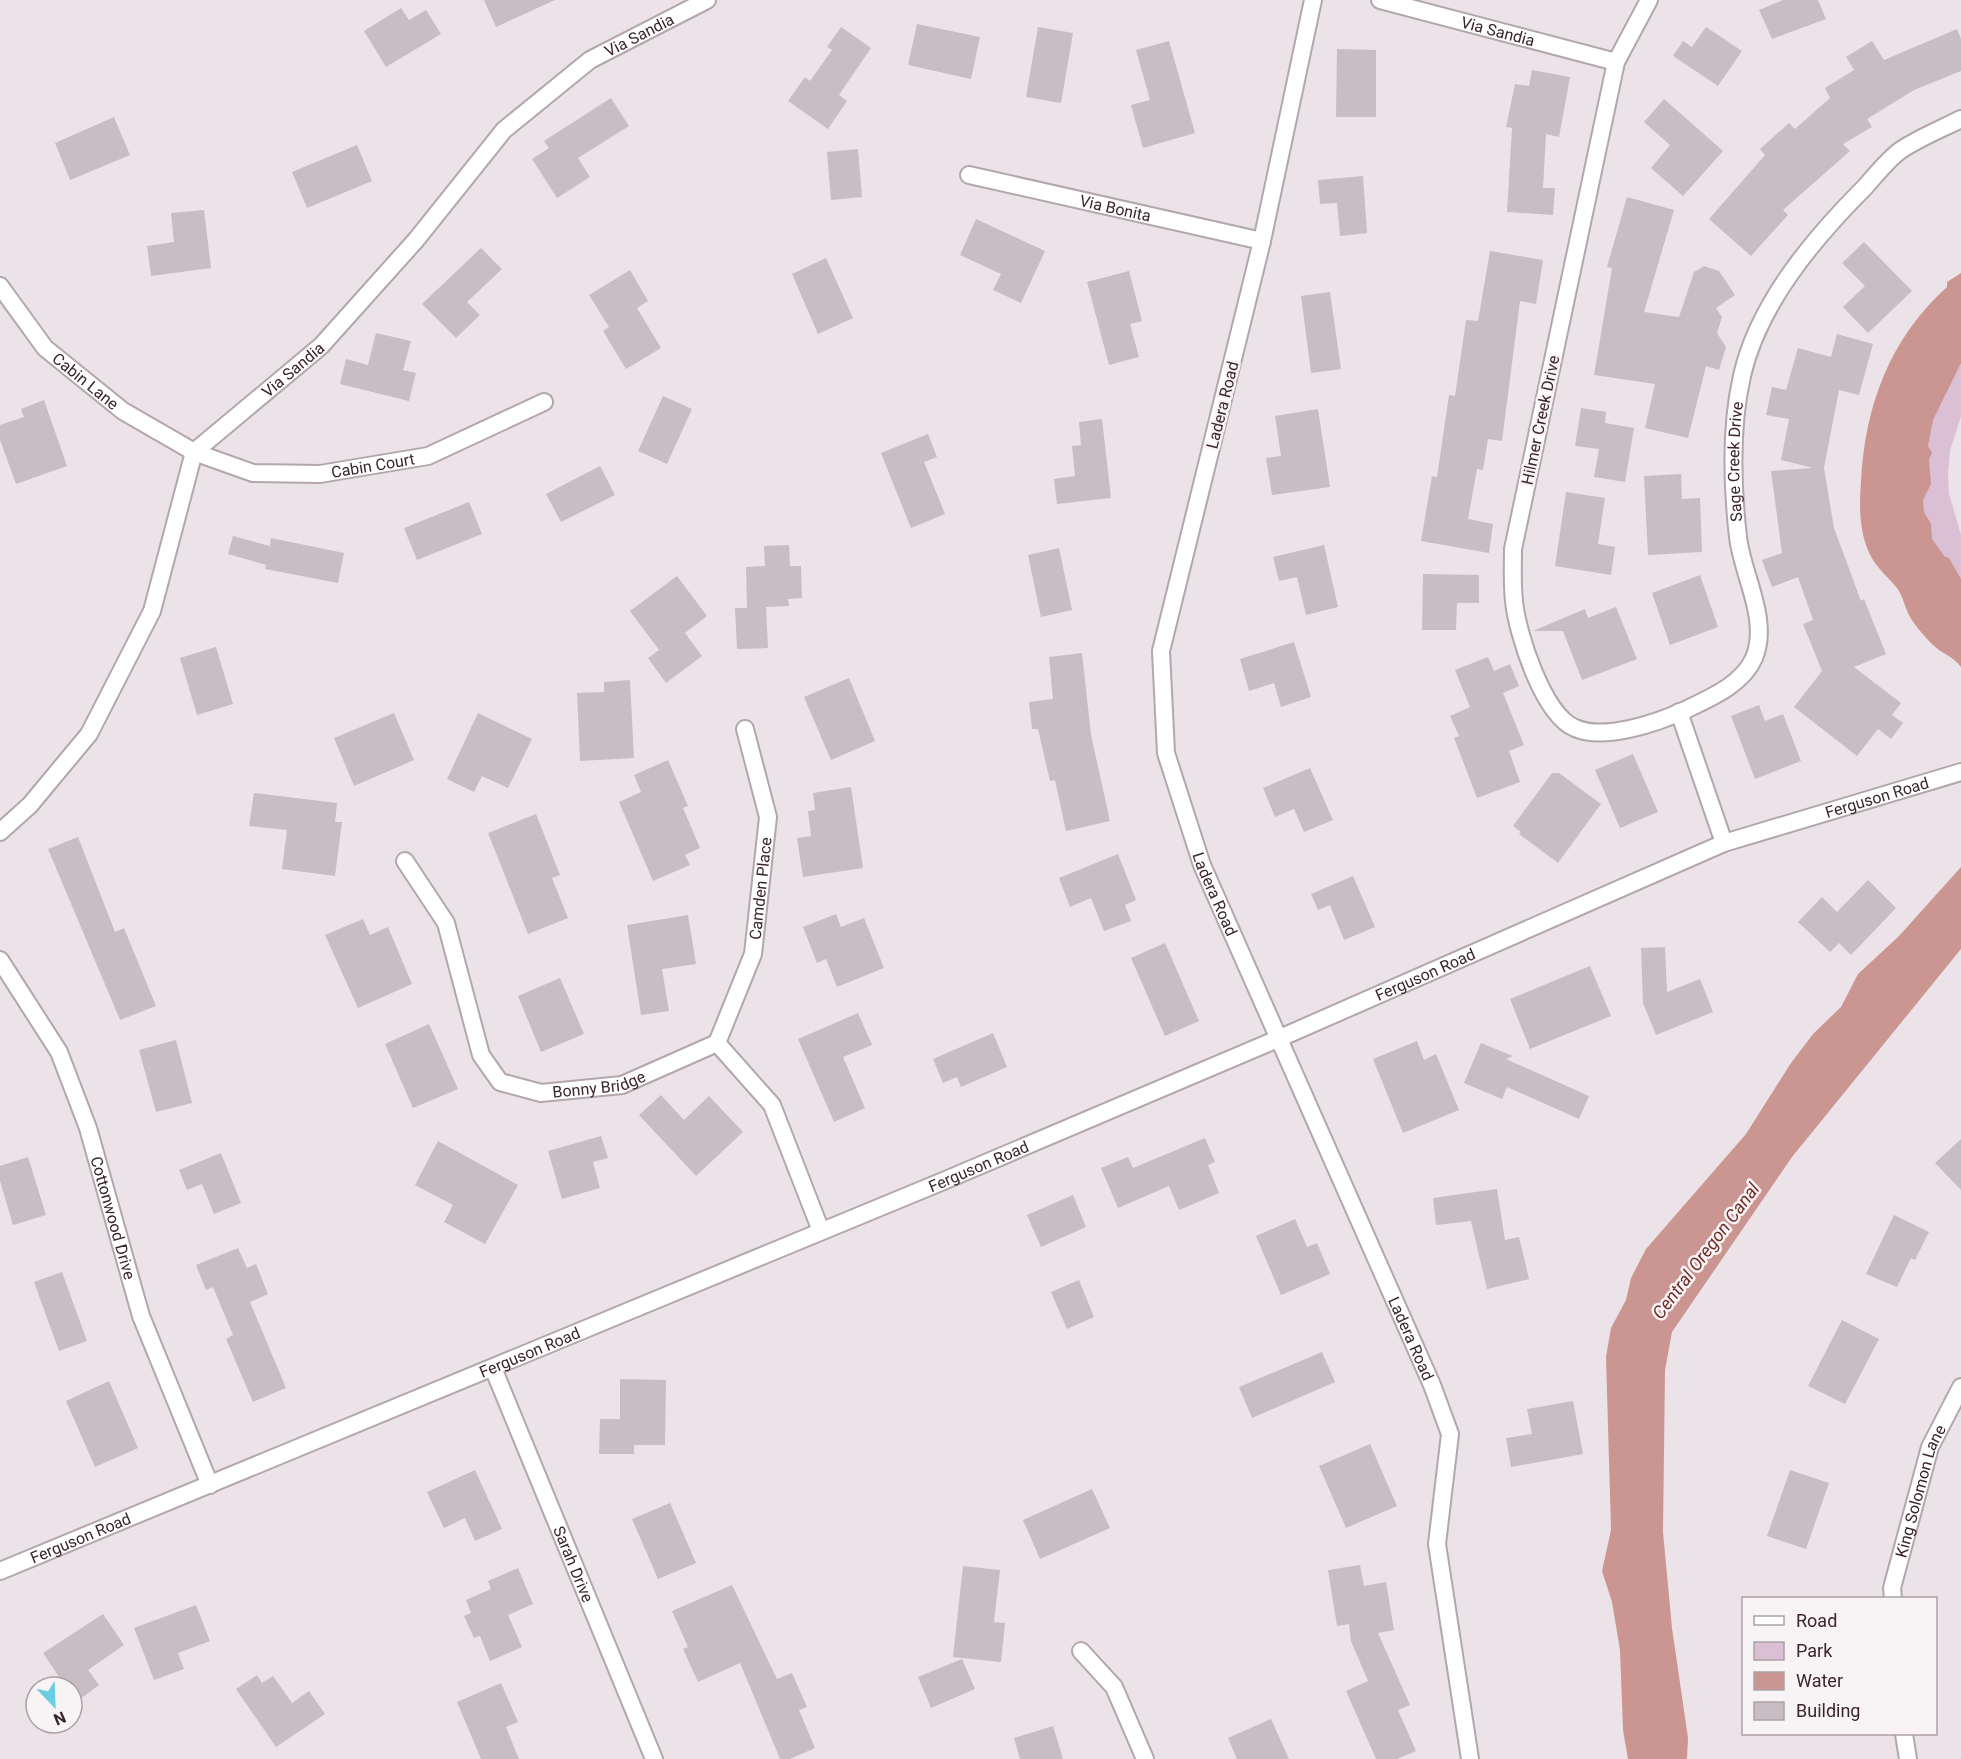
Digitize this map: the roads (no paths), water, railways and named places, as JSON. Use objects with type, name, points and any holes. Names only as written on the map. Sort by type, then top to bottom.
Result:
[{"type":"street","name":"Via Sandia","points":[[194,452],[321,346],[416,240],[504,130],[590,60],[707,0]]},
{"type":"street","name":"Ladera Road","points":[[1313,0],[1262,242],[1161,651],[1166,753],[1202,865],[1432,1385],[1450,1434],[1437,1544],[1470,1759]]},
{"type":"street","name":"Via Sandia","points":[[1380,0],[1616,62]]},
{"type":"street","name":"Hilmer Creek Drive","points":[[1649,0],[1616,62],[1513,549],[1514,603],[1542,693],[1557,715],[1573,728],[1609,733],[1679,712]]},
{"type":"street","name":"Sage Creek Drive","points":[[1679,712],[1717,695],[1744,674],[1754,657],[1758,640],[1755,607],[1740,555],[1732,486],[1742,375],[1758,333],[1800,257],[1830,222],[1900,151],[1961,119]]},
{"type":"street","name":"Via Bonita","points":[[969,175],[1262,242]]},
{"type":"street","name":"Cabin Lane","points":[[0,286],[45,348],[123,411],[194,452]]},
{"type":"street","name":"Cabin Court","points":[[194,452],[253,473],[320,474],[428,456],[544,402]]},
{"type":"street","points":[[0,832],[30,805],[88,734],[147,622],[152,611],[194,452]]},
{"type":"street","points":[[1679,712],[1724,843]]},
{"type":"street","name":"Camden Place","points":[[717,1043],[753,954],[768,817],[745,729]]},
{"type":"street","name":"Ferguson Road","points":[[0,1571],[493,1368],[1280,1038],[1724,843],[1961,772]]},
{"type":"street","name":"Bonny Bridge","points":[[405,861],[446,923],[481,1055],[500,1082],[541,1093],[622,1085],[717,1043]]},
{"type":"street","name":"Cottonwood Drive","points":[[0,960],[59,1052],[88,1128],[141,1316],[210,1485]]},
{"type":"street","points":[[717,1043],[772,1105],[821,1231]]},
{"type":"street","name":"Sarah Drive","points":[[493,1368],[654,1759]]},
{"type":"street","name":"King Solomon Lane","points":[[1893,1597],[1892,1588],[1930,1447],[1961,1387]]},
{"type":"street","points":[[1081,1651],[1114,1687],[1145,1759]]},
{"type":"street","points":[[1904,1735],[1908,1759]]},
{"type":"water","points":[[1961,273],[1961,363],[1933,420],[1928,446],[1932,453],[1929,459],[1931,484],[1923,500],[1924,512],[1931,524],[1932,539],[1945,557],[1949,558],[1961,579],[1961,667],[1955,660],[1936,648],[1921,632],[1910,617],[1897,588],[1873,560],[1865,542],[1860,502],[1868,426],[1884,375],[1910,328],[1947,287],[1947,282]]},
{"type":"water","name":"Central Oregon Canal","points":[[1961,867],[1961,949],[1792,1157],[1672,1332],[1665,1370],[1663,1532],[1672,1628],[1688,1738],[1687,1759],[1628,1759],[1623,1730],[1620,1650],[1612,1602],[1602,1571],[1611,1530],[1606,1357],[1611,1328],[1626,1300],[1631,1278],[1646,1249],[1746,1134],[1791,1063],[1813,1034],[1841,1007],[1858,974],[1899,936]]}]
